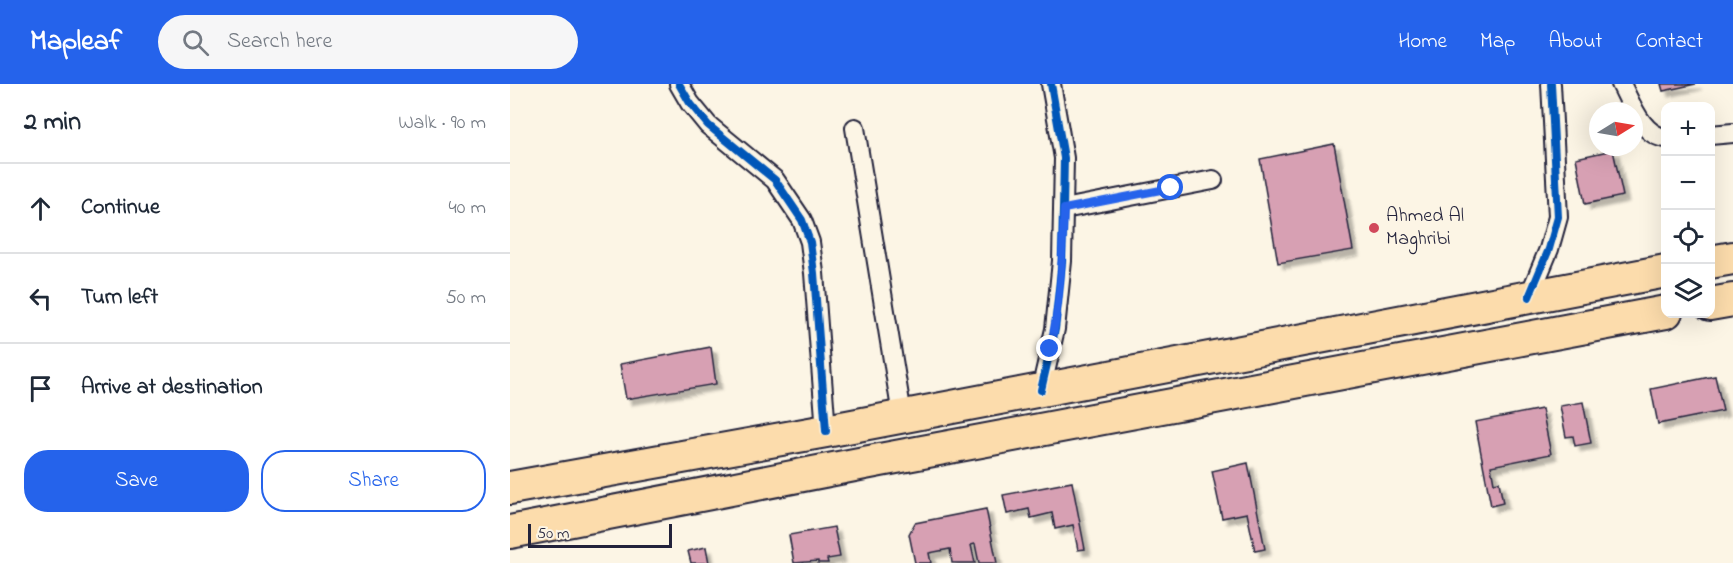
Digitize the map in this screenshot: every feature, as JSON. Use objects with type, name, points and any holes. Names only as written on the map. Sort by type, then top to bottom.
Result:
[{"type":"highway","points":[[1715,261],[1733,258]]},
{"type":"highway","points":[[510,488],[826,431],[1661,272]]},
{"type":"highway","points":[[1715,303],[1733,300]]},
{"type":"highway","points":[[510,532],[1661,313]]},
{"type":"street","points":[[679,84],[690,103],[708,124],[775,180],[802,220],[810,242],[813,263],[826,431]]},
{"type":"street","points":[[1041,390],[1055,329],[1062,261],[1064,209],[1064,158],[1051,84]]},
{"type":"street","points":[[1528,297],[1549,249],[1558,217],[1551,84]]},
{"type":"street","points":[[1621,84],[1646,129],[1653,135],[1661,137]]},
{"type":"street","points":[[855,128],[902,415]]},
{"type":"street","points":[[1715,135],[1733,133]]},
{"type":"street","points":[[1064,209],[1213,180]]},
{"type":"building","points":[[1661,84],[1696,84],[1663,91]]},
{"type":"building","points":[[1334,144],[1353,250],[1278,263],[1260,159]]},
{"type":"building","points":[[1589,155],[1614,156],[1623,196],[1585,204],[1576,158]]},
{"type":"building","points":[[711,347],[716,384],[626,399],[620,364]]},
{"type":"building","points":[[1715,376],[1723,411],[1658,424],[1651,389]]},
{"type":"building","points":[[1583,402],[1591,443],[1575,446],[1573,436],[1566,437],[1560,406]]},
{"type":"building","points":[[1542,409],[1551,454],[1491,466],[1494,483],[1499,482],[1503,503],[1491,506],[1475,422]]},
{"type":"building","points":[[1248,463],[1265,549],[1255,551],[1247,513],[1222,518],[1212,471]]},
{"type":"building","points":[[1072,482],[1085,549],[1078,550],[1073,525],[1055,529],[1052,513],[1031,518],[1029,509],[1007,514],[1003,495]]},
{"type":"building","points":[[986,509],[997,563],[979,563],[975,544],[971,545],[975,563],[952,563],[950,549],[929,553],[931,563],[915,563],[909,534],[915,523]]},
{"type":"building","points":[[834,527],[840,557],[827,559],[828,563],[818,563],[818,561],[794,563],[789,535]]},
{"type":"building","points":[[706,547],[709,563],[691,563],[688,551]]},
{"type":"cycle path","points":[[679,84],[690,103],[708,125],[775,180],[802,220],[810,242],[814,273],[826,431]]},
{"type":"cycle path","points":[[1041,390],[1055,329],[1062,261],[1064,158],[1051,84]]},
{"type":"cycle path","points":[[1529,297],[1549,249],[1558,217],[1551,84]]},
{"type":"place","name":"Ahmed Al Maghribi","points":[[1374,228]]},
{"type":"route","points":[[1050,349],[1055,329],[1061,276],[1064,209],[1171,188]]}]
